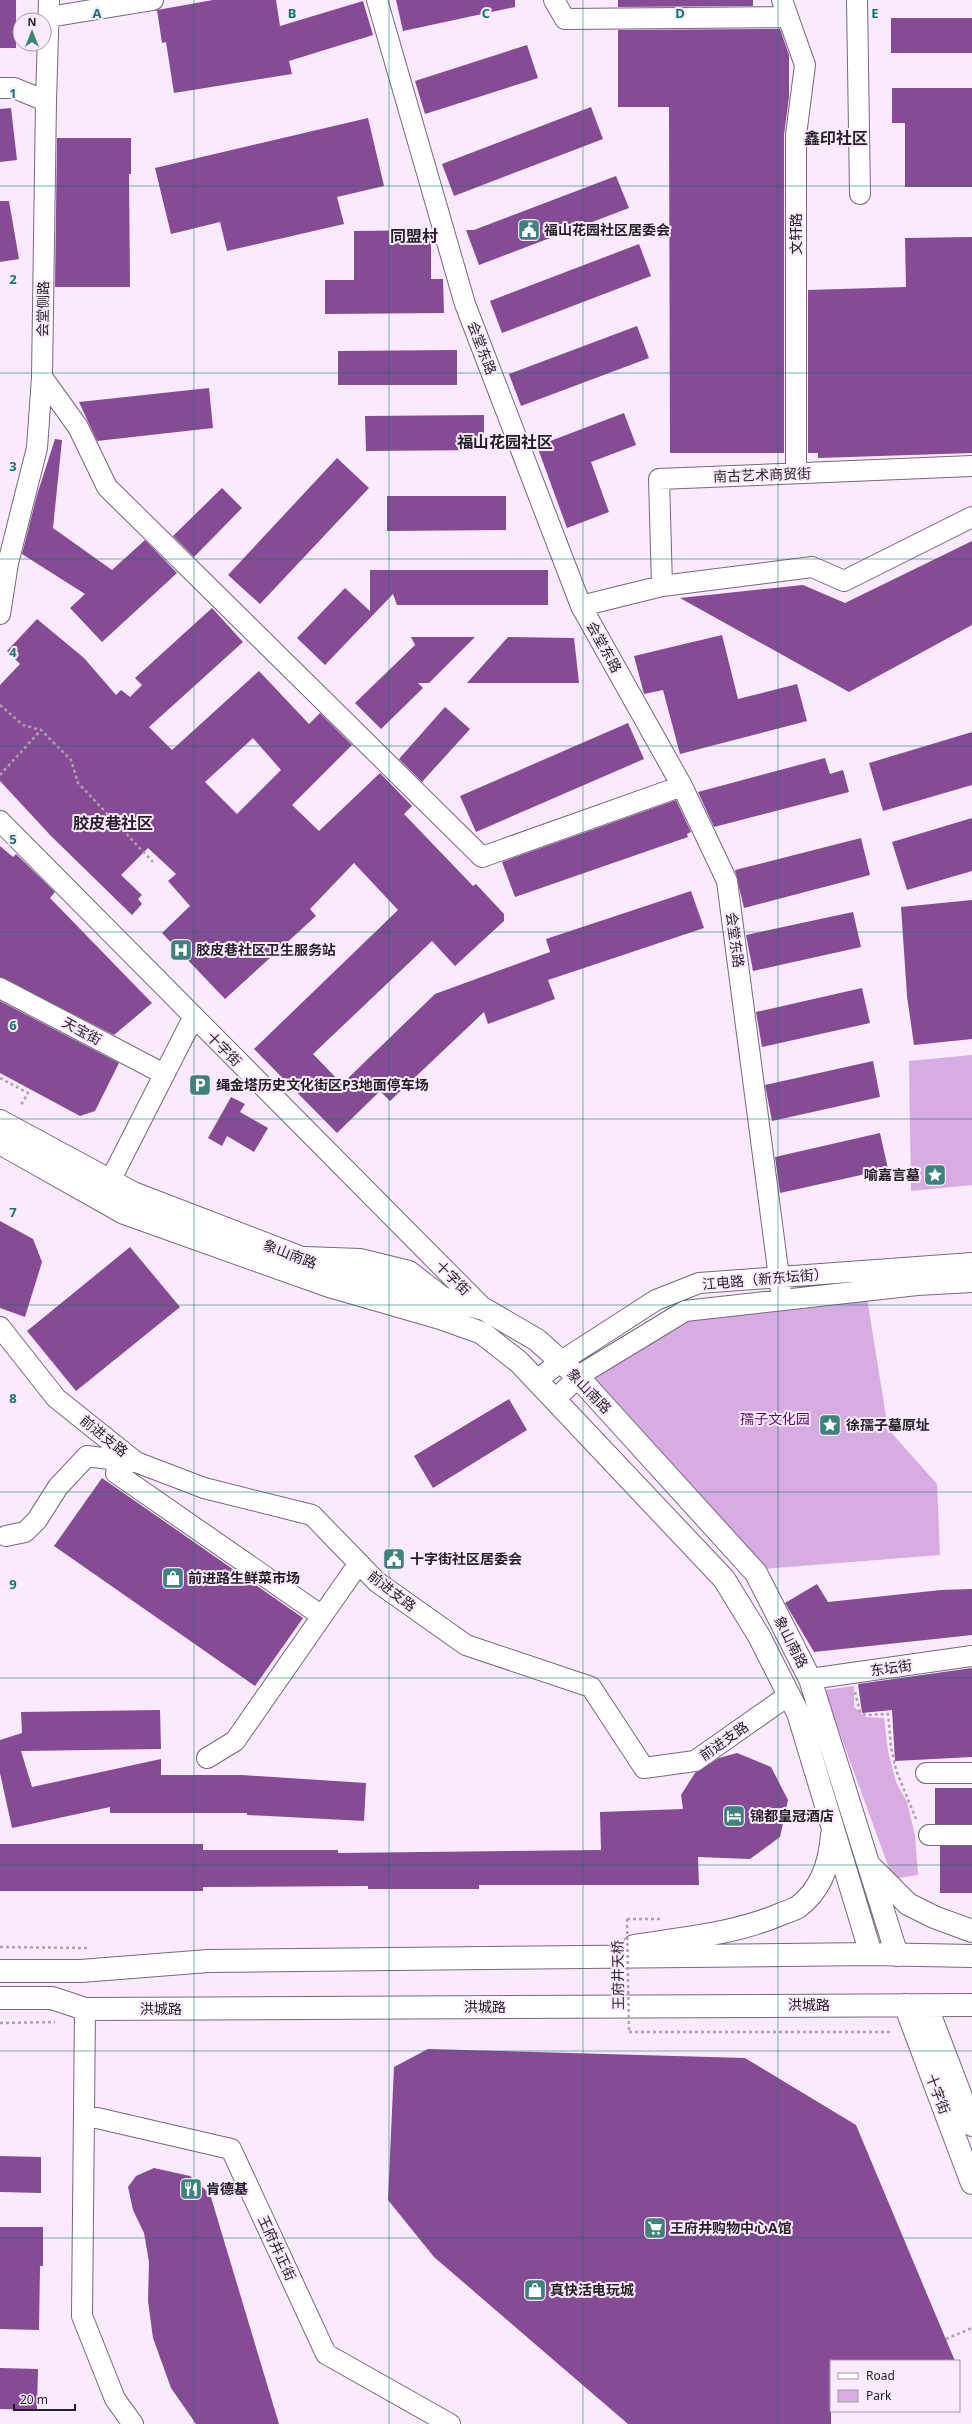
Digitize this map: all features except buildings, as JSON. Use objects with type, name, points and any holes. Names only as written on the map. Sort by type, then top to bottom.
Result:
[{"type":"main road","name":"象山南路","points":[[0,1121],[133,1193],[333,1270],[484,1309],[537,1340],[578,1377],[756,1574],[810,1680],[897,1955]]},
{"type":"main road","name":"象山南路","points":[[0,1143],[124,1213],[329,1286],[440,1318],[482,1333],[519,1362],[724,1579],[759,1636],[798,1713],[871,1954]]},
{"type":"main road","points":[[566,1957],[727,1930],[767,1920],[798,1907],[815,1888],[824,1874],[830,1858],[832,1826]]},
{"type":"main road","points":[[869,1865],[908,1904],[940,1920],[972,1931]]},
{"type":"main road","points":[[0,1971],[81,1971],[208,1961],[871,1954],[972,1956]]},
{"type":"main road","name":"洪城路","points":[[0,1998],[52,1998],[86,2009],[972,2005]]},
{"type":"main road","name":"十字街","points":[[915,2005],[915,2032],[972,2182]]},
{"type":"main road","name":"十字街","points":[[915,2005],[972,2124]]},
{"type":"street","points":[[49,9],[153,0]]},
{"type":"street","name":"会堂东路","points":[[377,0],[465,304],[581,606],[682,786],[727,881],[782,1300]]},
{"type":"street","points":[[554,0],[565,20],[785,9]]},
{"type":"street","points":[[857,0],[860,194]]},
{"type":"street","name":"会堂侧路","points":[[0,614],[8,563],[37,448],[42,377],[46,101],[49,9]]},
{"type":"street","name":"文轩路","points":[[785,9],[804,65],[796,135],[796,473]]},
{"type":"street","points":[[0,88],[14,88],[46,101]]},
{"type":"street","points":[[42,377],[78,427],[107,486],[482,858],[682,786]]},
{"type":"street","name":"南古艺术商贸街","points":[[662,586],[659,479],[972,466]]},
{"type":"street","points":[[581,606],[662,586],[812,567],[844,581],[972,517]]},
{"type":"street","name":"十字街","points":[[0,821],[193,1018],[484,1309]]},
{"type":"street","name":"天宝街","points":[[0,988],[164,1074]]},
{"type":"street","points":[[110,1181],[193,1018]]},
{"type":"street","name":"江电路（新东坛街）","points":[[537,1380],[560,1362],[656,1300],[699,1283],[972,1263]]},
{"type":"street","name":"江电路（新东坛街）","points":[[555,1399],[578,1377],[685,1311],[972,1282]]},
{"type":"street","name":"前进支路","points":[[0,1327],[56,1398],[128,1461],[204,1488],[312,1515],[377,1582],[466,1645],[591,1687],[644,1768],[695,1761],[789,1695]]},
{"type":"street","points":[[6,1536],[25,1532],[37,1520],[58,1487],[87,1456],[128,1461]]},
{"type":"street","points":[[128,1461],[116,1473],[322,1616]]},
{"type":"street","points":[[207,1758],[235,1741],[359,1563]]},
{"type":"street","name":"东坛街","points":[[810,1680],[972,1656]]},
{"type":"street","points":[[926,1773],[972,1773]]},
{"type":"street","points":[[929,1835],[972,1835]]},
{"type":"street","points":[[86,2009],[82,2316],[115,2399],[133,2424]]},
{"type":"street","name":"王府井正街","points":[[84,2115],[231,2149],[326,2354],[450,2424]]},
{"type":"path","points":[[0,706],[24,725],[41,730],[71,760],[78,783],[153,862]]},
{"type":"path","points":[[0,775],[41,730]]},
{"type":"path","points":[[0,1078],[28,1093],[21,1105]]},
{"type":"path","points":[[852,1673],[860,1712],[866,1715],[888,1714],[890,1747],[900,1784],[915,1813],[919,1836],[929,1835]]},
{"type":"path","name":"王府井天桥","points":[[665,1919],[627,1919],[629,2032],[915,2032]]},
{"type":"path","points":[[946,2339],[972,2328]]},
{"type":"green space","points":[[972,1055],[972,1185],[911,1191],[909,1061]]},
{"type":"green space","name":"孺子文化园","points":[[867,1298],[888,1429],[937,1484],[940,1555],[763,1569],[590,1378],[688,1320]]},
{"type":"green space","points":[[854,1686],[854,1707],[866,1717],[884,1718],[888,1751],[896,1782],[907,1802],[915,1835],[918,1875],[893,1879],[824,1690]]},
{"type":"place","name":"福山花园社区居委会","points":[[529,230]]},
{"type":"place","name":"胶皮巷社区卫生服务站","points":[[181,950]]},
{"type":"place","name":"绳金塔历史文化街区P3地面停车场","points":[[200,1085]]},
{"type":"place","name":"喻嘉言墓","points":[[935,1175]]},
{"type":"place","name":"徐孺子墓原址","points":[[830,1425]]},
{"type":"place","name":"十字街社区居委会","points":[[394,1559]]},
{"type":"place","name":"前进路生鲜菜市场","points":[[173,1578]]},
{"type":"place","name":"锦都皇冠酒店","points":[[734,1816]]},
{"type":"place","name":"肯德基","points":[[191,2189]]},
{"type":"place","name":"王府井购物中心A馆","points":[[655,2228]]},
{"type":"place","name":"真快活电玩城","points":[[535,2290]]},
{"type":"district","name":"鑫印社区","points":[[836,138]]},
{"type":"district","name":"同盟村","points":[[414,236]]},
{"type":"district","name":"福山花园社区","points":[[505,442]]},
{"type":"district","name":"胶皮巷社区","points":[[113,823]]}]
